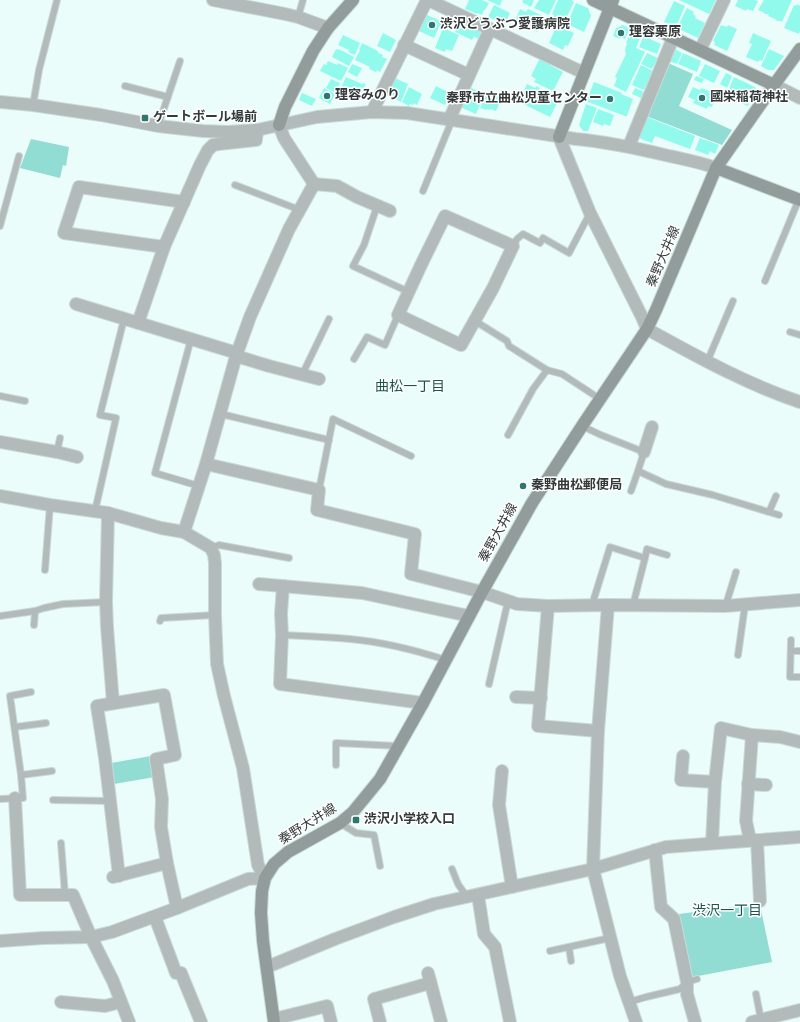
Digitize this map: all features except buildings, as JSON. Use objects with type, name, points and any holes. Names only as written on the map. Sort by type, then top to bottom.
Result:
[{"type":"main road","points":[[279,125],[285,107],[310,58],[328,28],[353,0]]},
{"type":"main road","points":[[593,0],[612,2],[673,38],[774,85]]},
{"type":"main road","points":[[559,137],[612,2]]},
{"type":"main road","name":"秦野大井線","points":[[274,1021],[266,967],[261,913],[262,891],[265,878],[274,864],[288,852],[340,824],[353,812],[380,779],[532,503],[647,329],[716,168],[800,49]]},
{"type":"main road","points":[[716,168],[799,200]]},
{"type":"street","points":[[218,0],[298,17],[328,28]]},
{"type":"street","points":[[372,112],[427,0],[584,73]]},
{"type":"street","points":[[700,50],[724,0]]},
{"type":"street","points":[[451,120],[490,29]]},
{"type":"street","points":[[629,146],[673,38]]},
{"type":"street","points":[[404,45],[469,75]]},
{"type":"street","points":[[774,85],[800,98]]},
{"type":"street","points":[[0,102],[101,115],[158,126],[228,132],[256,130],[317,117],[372,112],[407,113],[576,140],[597,141],[629,146],[702,163],[716,168]]},
{"type":"street","points":[[279,125],[284,138],[314,184]]},
{"type":"street","points":[[138,323],[164,247],[208,150],[213,145],[256,140],[256,130]]},
{"type":"street","points":[[559,137],[590,213],[647,329],[707,362],[781,396],[800,402]]},
{"type":"street","points":[[314,184],[337,186],[357,197],[390,211]]},
{"type":"street","points":[[184,532],[200,486],[237,355],[250,317],[289,229],[314,184]]},
{"type":"street","points":[[164,247],[64,233],[79,188],[184,202]]},
{"type":"street","points":[[445,216],[513,246],[493,288],[461,345],[398,315],[445,216]]},
{"type":"street","points":[[76,304],[191,339],[269,366],[319,379]]},
{"type":"street","points":[[644,452],[652,427]]},
{"type":"street","points":[[0,442],[77,457]]},
{"type":"street","points":[[206,464],[319,490],[317,510],[415,534],[411,574],[482,592],[517,604],[548,606],[725,606],[800,600]]},
{"type":"street","points":[[0,496],[108,513],[161,528],[184,532],[211,548],[214,555],[215,564],[215,616],[218,664],[224,696],[243,768],[258,864],[265,878],[248,879],[177,908],[112,932],[91,936],[0,940]]},
{"type":"street","points":[[108,513],[106,602],[113,703]]},
{"type":"street","points":[[259,584],[362,593],[469,616]]},
{"type":"street","points":[[283,586],[280,684],[423,703]]},
{"type":"street","points":[[608,605],[598,730],[593,869],[620,976],[636,1022]]},
{"type":"street","points":[[548,606],[538,726],[598,730]]},
{"type":"street","points":[[167,863],[116,876],[110,801],[97,706],[164,695],[175,755],[156,759],[162,799],[161,827],[177,908]]},
{"type":"street","points":[[516,697],[541,698]]},
{"type":"street","points":[[712,843],[715,782],[721,728],[752,734],[780,737],[800,742]]},
{"type":"street","points":[[752,734],[746,821],[754,840],[760,901]]},
{"type":"street","points":[[683,756],[681,780],[715,782]]},
{"type":"street","points":[[502,771],[499,805],[512,887]]},
{"type":"street","points":[[748,784],[766,785]]},
{"type":"street","points":[[15,798],[20,895],[73,895],[113,981],[129,1022]]},
{"type":"street","points":[[266,967],[394,917],[434,904],[593,869],[666,847],[800,837]]},
{"type":"street","points":[[655,850],[661,907],[674,919],[674,941],[692,981],[688,994],[695,1022]]},
{"type":"street","points":[[473,896],[484,934],[495,947],[510,1022]]},
{"type":"street","points":[[155,916],[176,973],[181,973],[201,1022]]},
{"type":"street","points":[[380,1022],[374,999],[429,978],[441,1022]]},
{"type":"street","points":[[61,1002],[105,1006],[121,1002]]},
{"type":"street","points":[[274,1021],[327,1006],[331,1022]]},
{"type":"street","points":[[757,1021],[800,1010]]},
{"type":"lane","points":[[32,107],[39,70],[57,0]]},
{"type":"lane","points":[[298,17],[304,0]]},
{"type":"lane","points":[[158,126],[180,61]]},
{"type":"lane","points":[[125,86],[168,97]]},
{"type":"lane","points":[[423,191],[451,120]]},
{"type":"lane","points":[[0,226],[19,156]]},
{"type":"lane","points":[[235,185],[300,210]]},
{"type":"lane","points":[[765,281],[799,200]]},
{"type":"lane","points":[[377,206],[364,245],[353,266],[408,292]]},
{"type":"lane","points":[[513,246],[517,239],[523,234],[540,243],[543,238],[569,253],[590,213]]},
{"type":"lane","points":[[707,362],[733,301]]},
{"type":"lane","points":[[382,352],[398,315]]},
{"type":"lane","points":[[95,511],[116,418],[100,415],[124,319]]},
{"type":"lane","points":[[302,375],[329,319]]},
{"type":"lane","points":[[475,321],[506,341],[509,346],[546,370],[562,374],[600,399]]},
{"type":"lane","points":[[790,332],[800,335]]},
{"type":"lane","points":[[354,359],[367,337],[385,345]]},
{"type":"lane","points":[[191,339],[156,473],[200,486]]},
{"type":"lane","points":[[508,435],[533,389],[546,370]]},
{"type":"lane","points":[[0,396],[25,401]]},
{"type":"lane","points":[[221,414],[329,440]]},
{"type":"lane","points":[[319,490],[333,420],[412,456]]},
{"type":"lane","points":[[582,426],[644,452],[631,491]]},
{"type":"lane","points":[[57,452],[60,438]]},
{"type":"lane","points":[[638,471],[666,484],[713,495],[779,515]]},
{"type":"lane","points":[[769,512],[776,496]]},
{"type":"lane","points":[[45,570],[50,505]]},
{"type":"lane","points":[[211,548],[219,545],[289,558]]},
{"type":"lane","points":[[602,545],[610,546],[645,558]]},
{"type":"lane","points":[[592,605],[610,546]]},
{"type":"lane","points":[[633,605],[647,549],[667,555]]},
{"type":"lane","points":[[725,606],[736,572]]},
{"type":"lane","points":[[489,684],[508,601]]},
{"type":"lane","points":[[0,616],[35,611],[63,604],[106,602]]},
{"type":"lane","points":[[738,655],[745,605]]},
{"type":"lane","points":[[34,624],[35,611]]},
{"type":"lane","points":[[160,621],[161,618],[215,616]]},
{"type":"lane","points":[[282,635],[351,639],[395,646],[422,652],[446,660]]},
{"type":"lane","points":[[791,640],[790,677],[800,677]]},
{"type":"lane","points":[[791,651],[800,651]]},
{"type":"lane","points":[[0,799],[23,798],[10,696],[31,692]]},
{"type":"lane","points":[[15,727],[46,723]]},
{"type":"lane","points":[[336,765],[336,743],[398,746]]},
{"type":"lane","points":[[21,775],[52,771]]},
{"type":"lane","points":[[52,800],[110,801]]},
{"type":"lane","points":[[340,824],[356,833],[374,834],[380,866]]},
{"type":"lane","points":[[61,843],[65,895]]},
{"type":"lane","points":[[452,869],[458,884],[473,896]]},
{"type":"lane","points":[[550,951],[610,938]]},
{"type":"lane","points":[[569,947],[571,962]]},
{"type":"lane","points":[[629,1002],[680,989],[692,981]]},
{"type":"lane","points":[[756,994],[757,1021]]},
{"type":"shaded area","points":[[668,63],[693,74],[679,106],[732,130],[722,145],[646,116]]},
{"type":"shaded area","points":[[31,139],[69,147],[66,166],[63,165],[60,178],[20,168]]},
{"type":"shaded area","points":[[151,756],[155,777],[114,784],[111,763]]},
{"type":"shaded area","points":[[760,905],[772,962],[693,977],[689,974],[679,914]]},
{"type":"place","name":"渋沢どうぶつ愛護病院","points":[[432,25]]},
{"type":"place","name":"理容栗原","points":[[621,33]]},
{"type":"place","name":"理容みのり","points":[[327,96]]},
{"type":"place","name":"國栄稲荷神社","points":[[702,98]]},
{"type":"place","name":"秦野市立曲松児童センター","points":[[610,99]]},
{"type":"place","name":"ゲートボール場前","points":[[145,118]]},
{"type":"place","name":"秦野曲松郵便局","points":[[523,486]]},
{"type":"place","name":"渋沢小学校入口","points":[[356,820]]},
{"type":"district","name":"曲松一丁目","points":[[410,387]]},
{"type":"district","name":"渋沢一丁目","points":[[727,911]]}]
